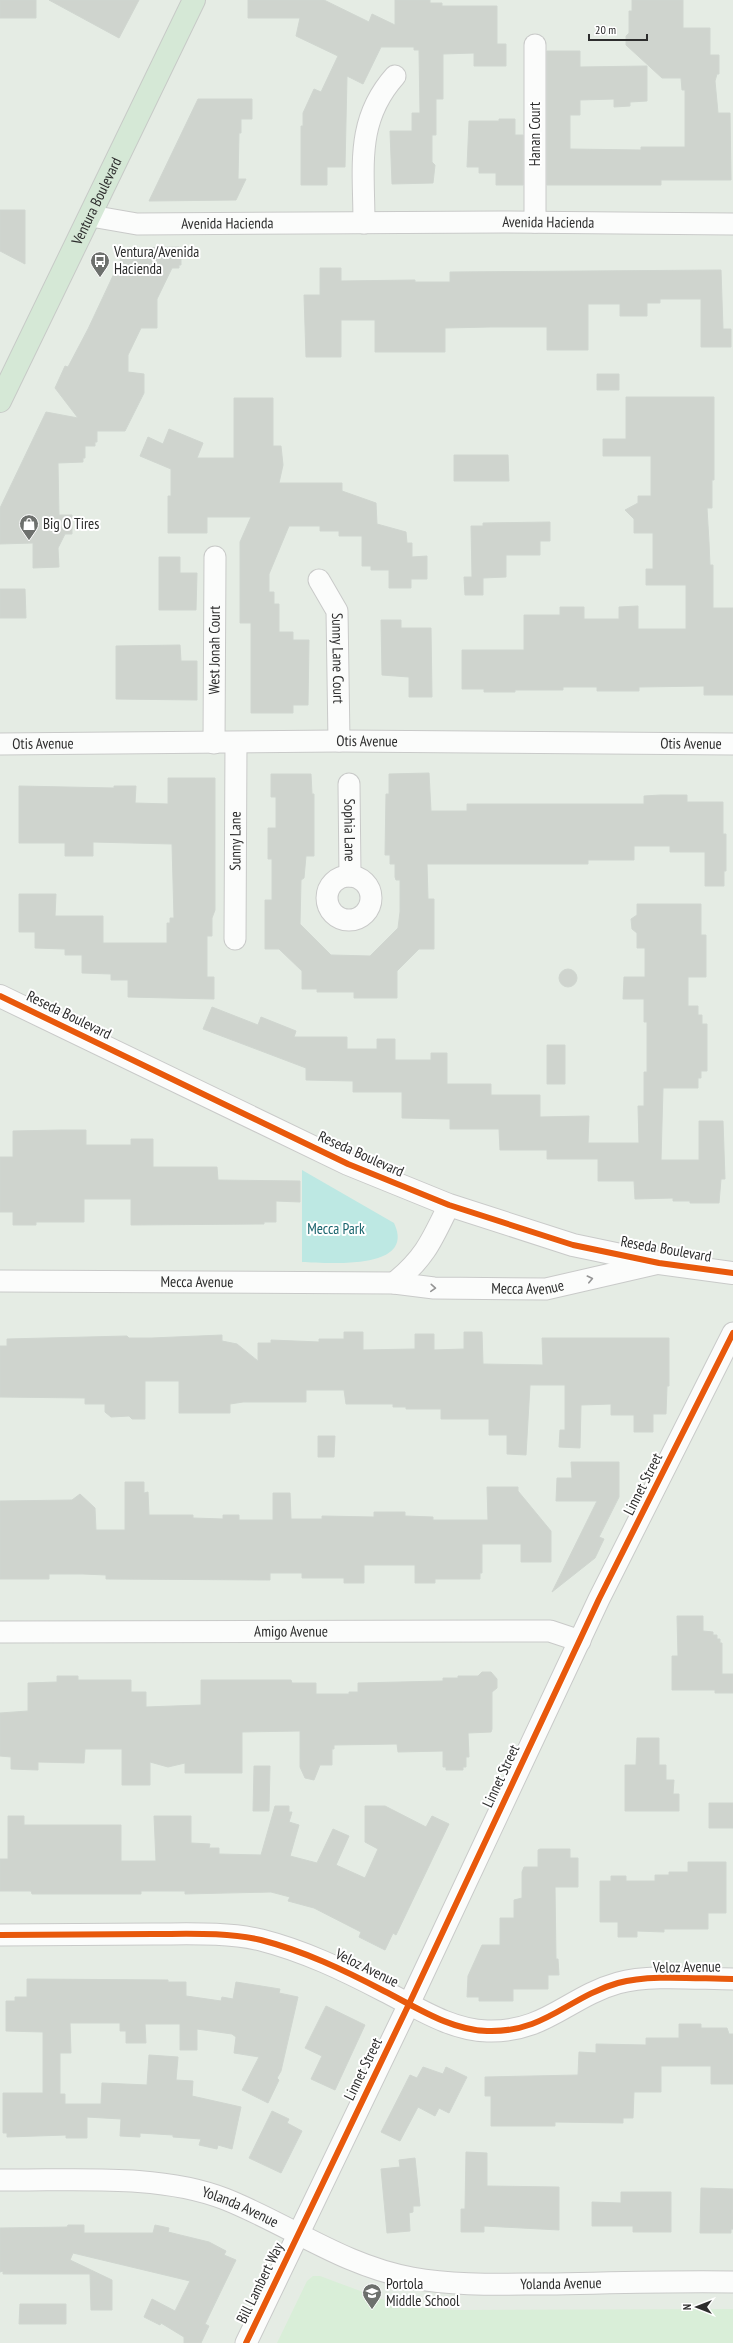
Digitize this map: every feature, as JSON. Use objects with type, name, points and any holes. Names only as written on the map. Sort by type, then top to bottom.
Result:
[{"type":"main road","name":"Ventura Boulevard","points":[[0,402],[194,0]]},
{"type":"main road","name":"Reseda Boulevard","points":[[0,996],[340,1160],[449,1205],[573,1245],[659,1263],[733,1273]]},
{"type":"street","name":"Hanan Court","points":[[535,45],[535,222]]},
{"type":"street","points":[[364,223],[364,139],[373,107],[381,92],[395,76]]},
{"type":"street","name":"Avenida Hacienda","points":[[91,216],[137,224],[535,222],[733,224]]},
{"type":"street","name":"West Jonah Court","points":[[214,743],[215,557]]},
{"type":"street","name":"Sunny Lane Court","points":[[319,580],[337,611],[339,741]]},
{"type":"street","name":"Otis Avenue","points":[[0,744],[339,741],[733,744]]},
{"type":"street","name":"Sunny Lane","points":[[235,939],[236,743]]},
{"type":"street","name":"Sophia Lane","points":[[349,784],[350,876]]},
{"type":"street","points":[[394,1283],[415,1266],[431,1244],[449,1205]]},
{"type":"street","name":"Mecca Avenue","points":[[0,1280],[394,1283],[434,1288],[546,1288],[659,1263]]},
{"type":"street","name":"Linnet Street","points":[[298,2234],[409,2004],[580,1641],[733,1333]]},
{"type":"street","name":"Amigo Avenue","points":[[0,1632],[550,1631],[580,1641]]},
{"type":"street","name":"Veloz Avenue","points":[[0,1935],[207,1934],[259,1940],[312,1956],[433,2016],[465,2028],[486,2031],[514,2030],[539,2023],[597,1991],[620,1983],[651,1980],[733,1979]]},
{"type":"street","name":"Yolanda Avenue","points":[[0,2180],[145,2182],[191,2188],[224,2199],[320,2246],[371,2268],[412,2278],[453,2283],[733,2282]]},
{"type":"street","name":"Bill Lambert Way","points":[[246,2343],[298,2234]]},
{"type":"shaded area","name":"Portola Middle School","points":[[313,2276],[320,2276],[390,2302],[424,2308],[456,2310],[733,2309],[733,2343],[277,2343],[307,2281]]},
{"type":"green space","name":"Mecca Park","points":[[302,1170],[394,1223],[398,1238],[393,1249],[382,1257],[366,1261],[348,1263],[302,1262]]},
{"type":"building","points":[[0,0],[36,0],[36,18],[0,18]]},
{"type":"building","points":[[49,0],[139,0],[119,38]]},
{"type":"building","points":[[248,0],[324,0],[369,22],[372,14],[395,25],[395,0],[430,0],[430,3],[442,3],[442,6],[497,6],[497,44],[506,44],[506,66],[474,66],[474,53],[443,54],[443,99],[436,99],[436,135],[432,135],[432,162],[435,165],[433,183],[392,184],[390,131],[412,131],[412,113],[420,113],[419,50],[414,50],[414,47],[381,47],[363,84],[347,76],[345,167],[327,167],[327,185],[301,185],[301,126],[303,126],[303,113],[314,89],[321,92],[338,56],[296,36],[300,18],[248,18]]},
{"type":"building","points":[[632,0],[683,0],[683,28],[710,28],[710,55],[719,55],[719,74],[717,74],[715,81],[718,113],[730,113],[731,180],[661,180],[661,185],[547,185],[547,51],[580,51],[580,67],[647,66],[647,101],[630,102],[630,106],[614,107],[614,99],[580,100],[580,115],[570,115],[570,149],[641,150],[641,147],[685,147],[685,90],[682,90],[681,78],[662,78],[626,45],[626,36],[629,33],[629,11],[632,11]]},
{"type":"building","points":[[198,99],[252,99],[252,119],[241,119],[241,133],[239,133],[238,179],[246,179],[236,200],[149,201]]},
{"type":"building","points":[[499,119],[515,119],[515,135],[523,135],[523,185],[496,185],[496,173],[479,173],[479,167],[467,167],[469,121],[499,121]]},
{"type":"building","points":[[0,210],[25,210],[25,264],[0,251]]},
{"type":"building","points":[[179,247],[181,250],[181,265],[179,265],[179,268],[172,268],[157,299],[157,328],[141,328],[128,355],[128,372],[144,374],[144,393],[125,431],[97,431],[97,442],[95,442],[95,446],[85,446],[85,458],[83,458],[83,462],[58,463],[59,515],[72,515],[72,534],[65,534],[58,548],[59,567],[33,568],[33,543],[0,544],[0,508],[46,412],[78,418],[55,388],[65,366],[68,367],[88,329],[126,248]]},
{"type":"building","points":[[320,268],[341,268],[341,281],[415,280],[415,282],[450,282],[450,272],[721,270],[723,329],[731,329],[731,347],[701,347],[701,299],[660,299],[660,303],[647,303],[647,316],[620,316],[620,304],[588,304],[588,350],[547,350],[547,327],[490,327],[445,328],[445,352],[375,352],[375,320],[341,320],[341,357],[306,357],[304,295],[320,295]]},
{"type":"building","points":[[597,374],[619,374],[619,390],[597,390]]},
{"type":"building","points":[[626,397],[714,397],[714,480],[712,480],[712,508],[707,508],[710,565],[713,565],[713,608],[733,608],[733,695],[704,695],[704,686],[639,687],[639,691],[597,691],[597,687],[563,687],[563,690],[515,690],[515,692],[484,692],[484,689],[462,689],[462,650],[524,650],[524,615],[560,615],[560,607],[584,607],[584,619],[619,619],[619,607],[638,606],[638,629],[686,629],[686,585],[646,585],[646,569],[653,569],[653,533],[634,533],[634,519],[625,510],[638,503],[638,496],[651,496],[651,456],[603,456],[603,439],[626,439]]},
{"type":"building","points":[[234,398],[273,398],[273,446],[281,446],[283,465],[279,483],[342,483],[342,491],[376,503],[377,524],[406,532],[407,543],[412,543],[412,557],[427,556],[427,579],[411,579],[411,588],[389,588],[389,570],[371,570],[371,566],[362,566],[362,536],[339,536],[339,531],[320,531],[320,526],[289,526],[269,574],[269,592],[274,592],[274,604],[279,604],[279,632],[293,632],[293,640],[309,640],[308,705],[293,705],[293,713],[251,713],[251,623],[240,623],[240,542],[251,517],[207,517],[207,533],[168,533],[168,496],[171,496],[171,469],[140,456],[148,437],[163,444],[169,429],[203,443],[197,458],[234,458]]},
{"type":"building","points":[[454,455],[508,455],[509,481],[454,481]]},
{"type":"building","points":[[550,522],[550,541],[540,541],[540,555],[506,555],[506,577],[483,578],[483,595],[465,595],[464,577],[472,577],[471,526],[483,526],[483,523]]},
{"type":"building","points":[[159,557],[180,557],[180,573],[197,573],[196,610],[159,610]]},
{"type":"building","points":[[0,589],[25,589],[26,618],[0,618]]},
{"type":"building","points":[[381,620],[401,620],[401,628],[431,628],[432,697],[409,697],[409,677],[382,675]]},
{"type":"building","points":[[180,645],[181,661],[197,661],[197,700],[116,699],[116,646]]},
{"type":"building","points":[[429,773],[431,811],[467,811],[467,804],[644,804],[644,796],[661,795],[687,795],[687,802],[723,802],[723,834],[726,834],[726,871],[724,871],[724,886],[705,886],[705,852],[670,852],[670,846],[634,846],[634,860],[588,860],[588,864],[427,864],[428,899],[434,899],[434,949],[419,949],[397,971],[397,998],[354,998],[354,992],[317,992],[317,989],[302,989],[302,971],[279,949],[265,949],[265,900],[272,900],[272,859],[268,859],[268,828],[276,828],[276,797],[271,797],[271,774],[311,774],[312,794],[314,794],[314,856],[306,856],[304,878],[301,880],[300,924],[331,955],[370,956],[398,928],[400,912],[400,880],[396,880],[395,864],[390,864],[390,855],[385,855],[386,794],[389,794],[389,774]]},
{"type":"building","points":[[168,778],[215,778],[215,910],[212,918],[212,936],[207,936],[207,977],[214,977],[214,999],[128,997],[128,980],[111,980],[111,974],[82,973],[82,955],[65,955],[65,949],[35,948],[35,932],[19,932],[19,894],[56,894],[55,916],[103,916],[103,943],[167,943],[167,923],[170,923],[170,918],[174,918],[172,844],[93,842],[93,856],[65,856],[65,843],[19,843],[19,786],[114,788],[114,786],[136,786],[135,803],[168,804]]},
{"type":"building","points":[[637,904],[701,904],[701,935],[706,935],[706,977],[688,977],[688,1006],[698,1006],[698,1015],[702,1015],[702,1024],[707,1024],[707,1071],[701,1071],[701,1078],[698,1078],[698,1088],[663,1088],[661,1160],[699,1160],[699,1121],[723,1121],[725,1179],[721,1179],[719,1203],[690,1203],[690,1201],[673,1201],[673,1198],[635,1199],[634,1181],[598,1181],[598,1159],[547,1159],[547,1150],[500,1150],[499,1129],[450,1129],[450,1119],[402,1118],[402,1092],[353,1092],[353,1081],[306,1080],[306,1068],[203,1029],[212,1007],[258,1025],[261,1017],[296,1031],[294,1037],[347,1037],[347,1049],[377,1049],[377,1039],[395,1039],[395,1060],[431,1060],[431,1053],[447,1053],[447,1084],[491,1084],[491,1095],[540,1095],[540,1117],[589,1116],[588,1143],[639,1143],[638,1106],[644,1106],[644,1072],[647,1072],[647,1022],[644,1022],[644,999],[623,999],[624,977],[645,977],[645,948],[637,948],[637,933],[632,929],[631,919],[637,915]]},
{"type":"building","points":[[564,969],[572,969],[577,974],[575,985],[572,987],[564,987],[559,982],[559,974]]},
{"type":"building","points":[[547,1045],[565,1045],[565,1084],[547,1084]]},
{"type":"building","points":[[86,1130],[86,1145],[131,1145],[131,1139],[153,1139],[153,1167],[217,1167],[218,1180],[300,1181],[300,1202],[276,1201],[276,1222],[264,1222],[264,1224],[131,1225],[131,1199],[84,1199],[84,1222],[36,1222],[36,1225],[13,1225],[13,1212],[0,1212],[0,1157],[13,1157],[13,1131]]},
{"type":"building","points":[[344,1332],[363,1332],[363,1350],[415,1349],[415,1334],[434,1334],[434,1350],[464,1349],[464,1332],[482,1332],[483,1364],[543,1365],[542,1338],[669,1338],[669,1386],[667,1386],[666,1414],[653,1414],[653,1432],[634,1432],[634,1415],[611,1415],[611,1404],[581,1405],[580,1448],[559,1447],[560,1430],[565,1430],[565,1385],[530,1385],[526,1455],[507,1454],[507,1435],[489,1435],[489,1419],[441,1419],[441,1409],[406,1409],[406,1407],[393,1407],[393,1404],[346,1404],[344,1390],[306,1390],[306,1402],[243,1402],[230,1404],[230,1413],[179,1413],[179,1381],[145,1381],[145,1419],[132,1419],[129,1416],[111,1417],[105,1412],[105,1404],[85,1404],[85,1398],[0,1397],[0,1346],[7,1346],[7,1339],[127,1336],[129,1338],[152,1338],[222,1335],[222,1341],[237,1344],[258,1361],[258,1343],[271,1343],[271,1340],[319,1342],[319,1339],[344,1339]]},
{"type":"building","points":[[318,1436],[335,1436],[334,1457],[318,1457]]},
{"type":"building","points":[[571,1462],[619,1462],[619,1497],[599,1537],[604,1539],[595,1558],[552,1592],[597,1501],[556,1501],[557,1478],[572,1478]]},
{"type":"building","points":[[125,1482],[144,1482],[144,1493],[148,1492],[149,1515],[193,1515],[193,1518],[223,1519],[223,1515],[239,1515],[239,1520],[273,1520],[273,1493],[290,1493],[291,1519],[322,1519],[322,1516],[374,1517],[374,1512],[405,1512],[405,1516],[433,1517],[433,1520],[488,1520],[487,1487],[518,1487],[518,1491],[551,1531],[551,1562],[521,1562],[521,1544],[482,1544],[482,1573],[480,1573],[480,1579],[435,1579],[435,1583],[415,1583],[415,1565],[364,1565],[364,1583],[344,1583],[344,1578],[302,1578],[302,1573],[270,1573],[270,1580],[106,1579],[106,1575],[83,1574],[49,1574],[49,1579],[0,1579],[0,1501],[72,1500],[80,1494],[95,1508],[96,1530],[125,1530]]},
{"type":"building","points":[[677,1616],[703,1616],[703,1631],[713,1632],[713,1635],[717,1635],[717,1639],[720,1639],[720,1643],[722,1643],[722,1674],[733,1674],[733,1693],[715,1693],[715,1690],[672,1690],[672,1656],[678,1656]]},
{"type":"building","points":[[482,1672],[491,1672],[497,1679],[497,1688],[492,1692],[492,1729],[491,1732],[468,1733],[469,1757],[466,1757],[466,1767],[463,1767],[463,1770],[446,1770],[446,1767],[443,1767],[443,1751],[398,1752],[397,1744],[334,1745],[334,1749],[332,1749],[332,1765],[320,1765],[314,1780],[305,1778],[300,1767],[300,1731],[242,1732],[242,1773],[185,1773],[185,1763],[168,1767],[150,1762],[150,1785],[122,1785],[122,1749],[85,1749],[84,1763],[38,1762],[38,1770],[11,1769],[11,1757],[0,1756],[0,1713],[28,1711],[28,1683],[57,1682],[57,1676],[78,1676],[78,1680],[131,1680],[131,1692],[146,1692],[146,1707],[201,1705],[201,1680],[291,1680],[292,1683],[316,1683],[316,1694],[349,1694],[349,1692],[358,1692],[358,1683],[443,1681],[443,1678],[478,1676]]},
{"type":"building","points":[[637,1738],[659,1738],[659,1765],[666,1765],[666,1780],[674,1780],[673,1794],[679,1794],[679,1811],[625,1811],[625,1765],[636,1765]]},
{"type":"building","points":[[254,1766],[270,1766],[269,1811],[253,1811]]},
{"type":"building","points":[[709,1803],[733,1803],[733,1828],[709,1828]]},
{"type":"building","points":[[275,1806],[289,1806],[289,1812],[292,1812],[289,1822],[299,1825],[290,1856],[317,1863],[333,1829],[349,1836],[336,1865],[365,1878],[378,1849],[365,1842],[365,1806],[385,1806],[426,1827],[432,1816],[449,1824],[396,1935],[393,1933],[385,1950],[359,1937],[361,1932],[314,1908],[288,1901],[290,1897],[271,1892],[185,1894],[185,1891],[141,1891],[141,1894],[32,1894],[31,1891],[0,1891],[0,1859],[8,1859],[8,1816],[24,1816],[24,1825],[121,1825],[121,1861],[156,1861],[154,1816],[191,1816],[191,1843],[210,1844],[209,1848],[219,1848],[219,1854],[261,1855]]},
{"type":"building","points":[[570,1849],[570,1858],[578,1858],[578,1887],[555,1887],[556,1959],[558,1959],[559,1975],[548,1975],[548,1989],[513,1989],[513,2001],[479,2001],[479,1997],[467,1997],[468,1976],[482,1945],[500,1945],[500,1918],[514,1918],[514,1900],[522,1898],[522,1872],[524,1867],[538,1867],[538,1850]]},
{"type":"building","points":[[688,1862],[726,1862],[726,1913],[708,1913],[708,1929],[664,1929],[664,1932],[637,1931],[637,1937],[618,1937],[618,1922],[600,1922],[600,1881],[611,1881],[611,1876],[626,1876],[626,1881],[655,1881],[655,1875],[669,1875],[669,1872],[688,1872]]},
{"type":"building","points":[[27,1979],[168,1980],[168,1982],[186,1982],[186,1996],[221,2001],[222,1997],[233,1999],[236,1982],[280,1989],[279,1993],[298,1997],[281,2071],[277,2078],[279,2080],[268,2103],[242,2090],[259,2057],[234,2053],[236,2037],[232,2034],[197,2029],[197,2050],[180,2050],[180,2024],[145,2024],[146,2043],[126,2043],[126,2031],[120,2031],[120,2023],[70,2023],[71,2053],[60,2053],[60,2094],[65,2094],[65,2104],[101,2104],[102,2083],[147,2085],[149,2055],[178,2057],[176,2080],[193,2081],[192,2096],[241,2107],[232,2149],[218,2145],[217,2149],[199,2145],[201,2139],[173,2137],[173,2135],[140,2133],[140,2137],[120,2136],[121,2119],[87,2117],[87,2138],[66,2138],[66,2135],[7,2137],[7,2133],[3,2133],[3,2093],[43,2093],[43,2032],[6,2031],[6,2001],[15,2001],[15,1997],[27,1997]]},
{"type":"building","points":[[326,2006],[365,2025],[335,2090],[311,2079],[322,2056],[305,2048]]},
{"type":"building","points":[[679,2024],[701,2024],[701,2028],[727,2028],[729,2034],[733,2034],[733,2084],[711,2084],[711,2066],[661,2066],[661,2092],[634,2092],[633,2118],[623,2118],[623,2123],[555,2122],[555,2126],[491,2126],[491,2096],[485,2096],[485,2077],[578,2075],[579,2052],[596,2053],[596,2044],[646,2045],[646,2038],[679,2038]]},
{"type":"building","points":[[423,2067],[443,2074],[446,2067],[467,2077],[449,2113],[439,2108],[435,2116],[418,2107],[400,2141],[381,2132],[410,2075],[417,2078]]},
{"type":"building","points":[[272,2111],[289,2119],[287,2123],[302,2131],[281,2173],[249,2158]]},
{"type":"building","points":[[466,2152],[487,2153],[487,2186],[559,2187],[559,2230],[484,2226],[484,2232],[461,2232],[461,2209],[465,2209]]},
{"type":"building","points":[[415,2158],[420,2206],[413,2206],[413,2212],[409,2213],[410,2231],[387,2233],[381,2169],[400,2167],[399,2160]]},
{"type":"building","points":[[701,2188],[733,2189],[733,2229],[731,2229],[731,2233],[700,2233]]},
{"type":"building","points":[[621,2192],[671,2192],[671,2232],[633,2232],[633,2226],[592,2226],[592,2202],[621,2203]]},
{"type":"building","points":[[68,2225],[84,2225],[84,2233],[153,2233],[155,2225],[169,2228],[168,2232],[209,2242],[226,2251],[224,2255],[236,2260],[205,2324],[209,2326],[201,2343],[184,2343],[184,2337],[161,2323],[160,2325],[144,2317],[152,2299],[175,2311],[190,2281],[73,2253],[70,2260],[112,2280],[112,2310],[91,2310],[90,2274],[3,2274],[3,2271],[0,2272],[0,2228],[67,2227]]},
{"type":"building","points":[[20,2304],[66,2304],[66,2324],[19,2324]]},
{"type":"cycle path","points":[[0,996],[348,1164],[449,1205],[573,1245],[659,1263],[733,1273]]},
{"type":"cycle path","points":[[246,2343],[409,2004],[599,1599],[733,1333]]},
{"type":"cycle path","points":[[0,1935],[207,1934],[248,1937],[277,1944],[324,1962],[434,2017],[460,2027],[487,2031],[507,2030],[525,2026],[556,2013],[600,1989],[631,1980],[660,1978],[733,1979]]},
{"type":"place","name":"Ventura/Avenida Hacienda","points":[[100,278]]},
{"type":"place","name":"Big O Tires","points":[[29,541]]},
{"type":"place","name":"Portola Middle School","points":[[372,2310]]}]
